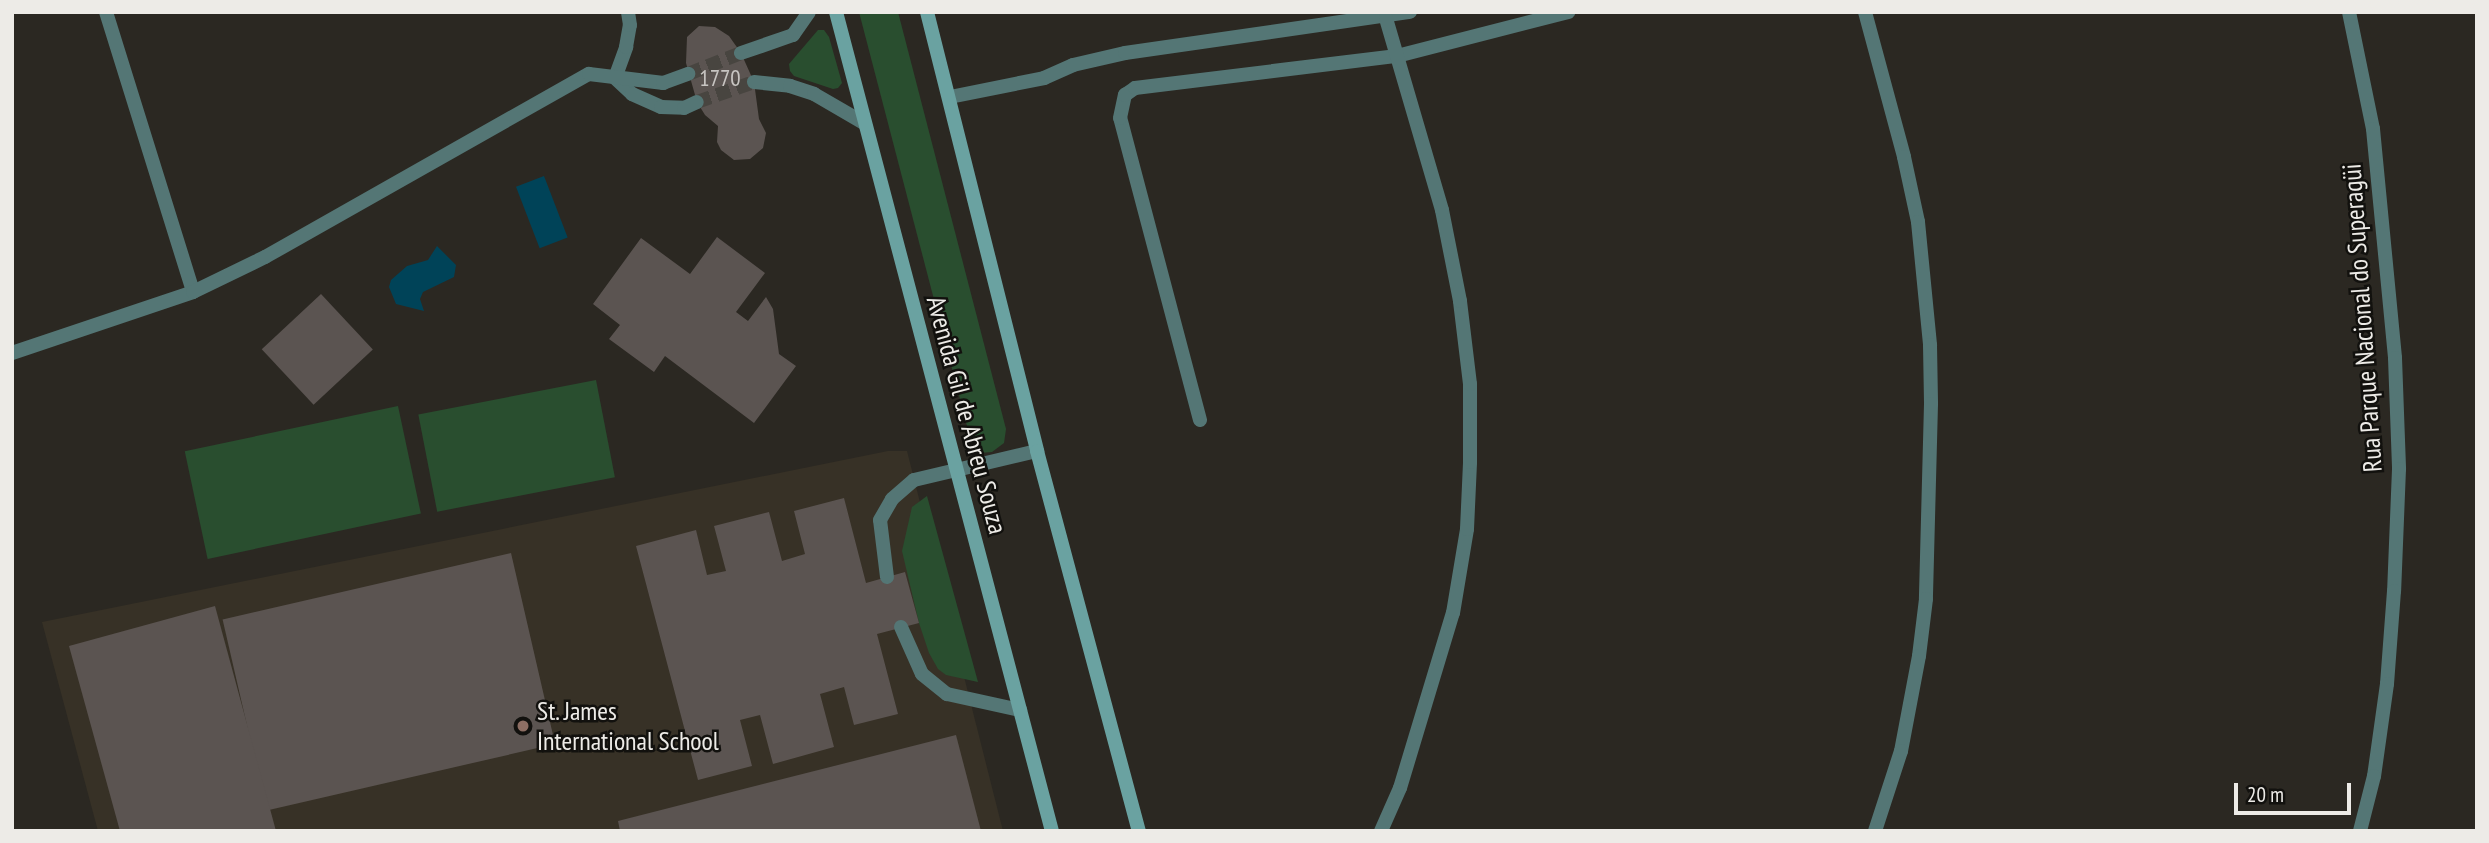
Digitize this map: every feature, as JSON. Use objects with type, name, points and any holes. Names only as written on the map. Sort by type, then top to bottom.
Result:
[{"type":"street","points":[[106,12],[193,292]]},
{"type":"street","points":[[615,78],[626,47],[630,25],[628,12]]},
{"type":"street","points":[[741,53],[793,35],[809,12]]},
{"type":"street","name":"Avenida Gil de Abreu Souza","points":[[836,12],[1052,831]]},
{"type":"street","points":[[927,12],[1037,451],[1139,831]]},
{"type":"street","points":[[950,97],[1044,78],[1073,65],[1125,53],[1386,18],[1410,12]]},
{"type":"street","points":[[1200,420],[1120,118],[1125,95],[1135,88],[1397,56],[1568,12]]},
{"type":"street","points":[[1865,12],[1904,157],[1918,222],[1930,345],[1931,404],[1926,599],[1919,656],[1901,751],[1875,831]]},
{"type":"street","name":"Rua Parque Nacional do Superagüi","points":[[2349,12],[2373,129],[2395,358],[2399,470],[2395,591],[2387,684],[2374,776],[2360,831]]},
{"type":"street","points":[[1381,831],[1405,776],[1453,613],[1467,529],[1470,462],[1470,384],[1460,301],[1442,211],[1386,18]]},
{"type":"street","points":[[12,353],[193,292],[265,257],[589,74],[663,83],[688,74]]},
{"type":"street","points":[[615,78],[632,94],[661,107],[684,108],[697,102]]},
{"type":"street","points":[[754,82],[790,86],[814,94],[864,123]]},
{"type":"street","points":[[887,577],[880,520],[892,499],[914,480],[1037,451]]},
{"type":"street","points":[[901,627],[922,674],[947,694],[1020,710]]},
{"type":"shaded area","name":"St. James International School","points":[[888,451],[907,451],[1003,831],[98,831],[42,622]]},
{"type":"green space","points":[[859,12],[898,12],[1006,429],[1004,443],[992,452],[979,453],[973,449]]},
{"type":"green space","points":[[818,30],[824,30],[829,37],[842,83],[838,88],[833,89],[794,76],[790,71],[789,64]]},
{"type":"green space","points":[[596,380],[615,477],[437,512],[418,415]]},
{"type":"green space","points":[[398,406],[421,514],[208,559],[185,451]]},
{"type":"green space","points":[[927,496],[978,682],[946,675],[938,669],[929,653],[919,623],[902,551],[912,507]]},
{"type":"water","points":[[544,176],[568,238],[540,248],[516,187]]},
{"type":"water","points":[[437,246],[456,265],[454,277],[423,292],[420,299],[424,311],[396,304],[389,287],[391,280],[407,266],[428,260]]},
{"type":"building","points":[[699,26],[715,27],[729,36],[741,53],[754,82],[759,119],[766,133],[763,148],[750,159],[734,160],[721,150],[717,142],[718,126],[705,115],[697,102],[686,63],[687,37]]},
{"type":"building","points":[[717,237],[765,273],[736,312],[748,321],[766,297],[773,309],[779,354],[796,366],[754,423],[665,356],[654,372],[609,339],[620,325],[593,304],[641,238],[690,274]]},
{"type":"building","points":[[321,294],[373,350],[314,405],[262,349]]},
{"type":"building","points":[[844,498],[866,583],[905,572],[919,623],[877,634],[898,714],[854,725],[844,687],[820,694],[834,747],[773,764],[760,715],[740,720],[752,766],[698,780],[636,546],[696,530],[707,575],[726,571],[714,526],[769,512],[782,561],[805,554],[794,511]]},
{"type":"building","points":[[511,553],[555,744],[267,811],[223,620]]},
{"type":"building","points":[[215,606],[276,831],[120,831],[69,646]]},
{"type":"building","points":[[956,735],[981,831],[620,831],[618,821]]},
{"type":"tunnel","points":[[688,74],[741,53]]},
{"type":"tunnel","points":[[697,102],[754,82]]},
{"type":"place","name":"St. James International School","points":[[523,726]]}]
